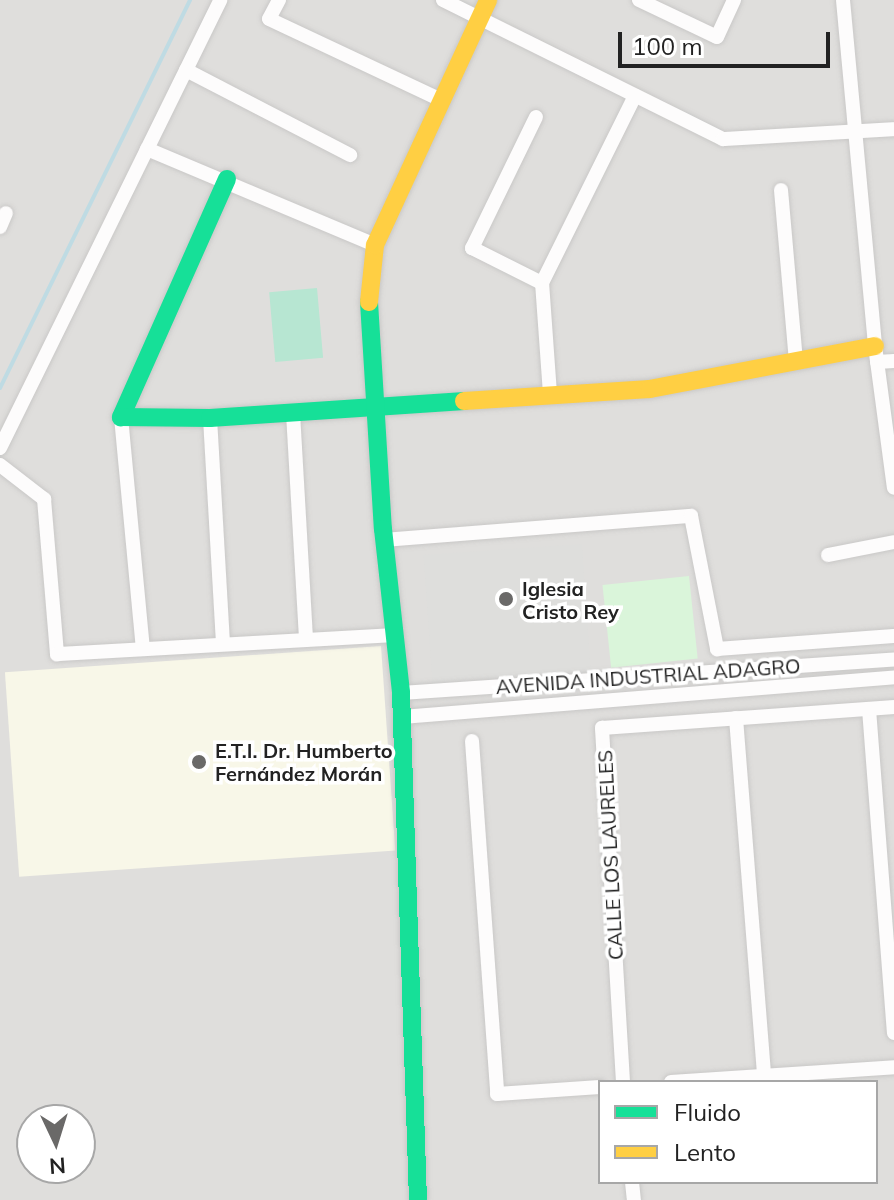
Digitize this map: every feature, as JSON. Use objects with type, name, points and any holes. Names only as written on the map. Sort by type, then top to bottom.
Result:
[{"type":"street","points":[[0,448],[220,0]]},
{"type":"street","points":[[279,0],[269,19],[441,100]]},
{"type":"street","points":[[443,0],[723,139],[894,129]]},
{"type":"street","points":[[418,1200],[401,693],[392,635],[384,540],[369,298],[375,245],[488,0]]},
{"type":"street","points":[[639,0],[717,37],[734,0]]},
{"type":"street","points":[[843,0],[876,354],[894,488]]},
{"type":"street","points":[[186,70],[350,155]]},
{"type":"street","points":[[550,394],[542,283],[635,96]]},
{"type":"street","points":[[536,117],[472,248],[542,283]]},
{"type":"street","points":[[147,149],[227,179],[375,245]]},
{"type":"street","points":[[143,649],[121,417],[227,179]]},
{"type":"street","points":[[781,190],[796,361]]},
{"type":"street","points":[[121,417],[210,418],[650,389],[796,361],[876,354],[894,361]]},
{"type":"street","points":[[293,413],[306,639]]},
{"type":"street","points":[[210,418],[223,644]]},
{"type":"street","points":[[0,465],[44,499],[57,654],[392,635]]},
{"type":"street","points":[[384,540],[691,516],[717,649],[894,636]]},
{"type":"street","points":[[828,555],[894,542]]},
{"type":"street","name":"AVENIDA INDUSTRIAL ADAGRO","points":[[401,693],[894,659]]},
{"type":"street","name":"AVENIDA INDUSTRIAL ADAGRO","points":[[402,717],[894,677]]},
{"type":"street","name":"CALLE LOS LAURELES","points":[[623,1080],[602,728],[894,707]]},
{"type":"street","points":[[869,709],[894,1033]]},
{"type":"street","points":[[736,718],[764,1076]]},
{"type":"street","points":[[472,741],[497,1094],[598,1087]]},
{"type":"street","points":[[702,1080],[894,1067]]},
{"type":"shaded area","points":[[0,0],[894,0],[894,1200],[0,1200]]},
{"type":"shaded area","name":"Iglesia Cristo Rey","points":[[582,544],[591,677],[433,688],[423,555]]},
{"type":"shaded area","name":"E.T.I. Dr. Humberto Fernández Morán","points":[[381,646],[395,851],[19,877],[5,672]]},
{"type":"green space","points":[[317,288],[323,358],[275,362],[269,292]]},
{"type":"green space","points":[[689,576],[698,659],[611,668],[602,585]]},
{"type":"waterway","points":[[0,388],[190,0]]},
{"type":"traffic: fast","points":[[227,179],[121,417],[210,418],[464,401]]},
{"type":"traffic: fast","points":[[369,302],[383,529],[401,693],[418,1200]]},
{"type":"traffic: slow","points":[[369,302],[375,245],[488,0]]},
{"type":"traffic: slow","points":[[464,401],[650,389],[875,346]]},
{"type":"place","name":"Iglesia Cristo Rey","points":[[506,599]]},
{"type":"place","name":"E.T.I. Dr. Humberto Fernández Morán","points":[[199,762]]}]
